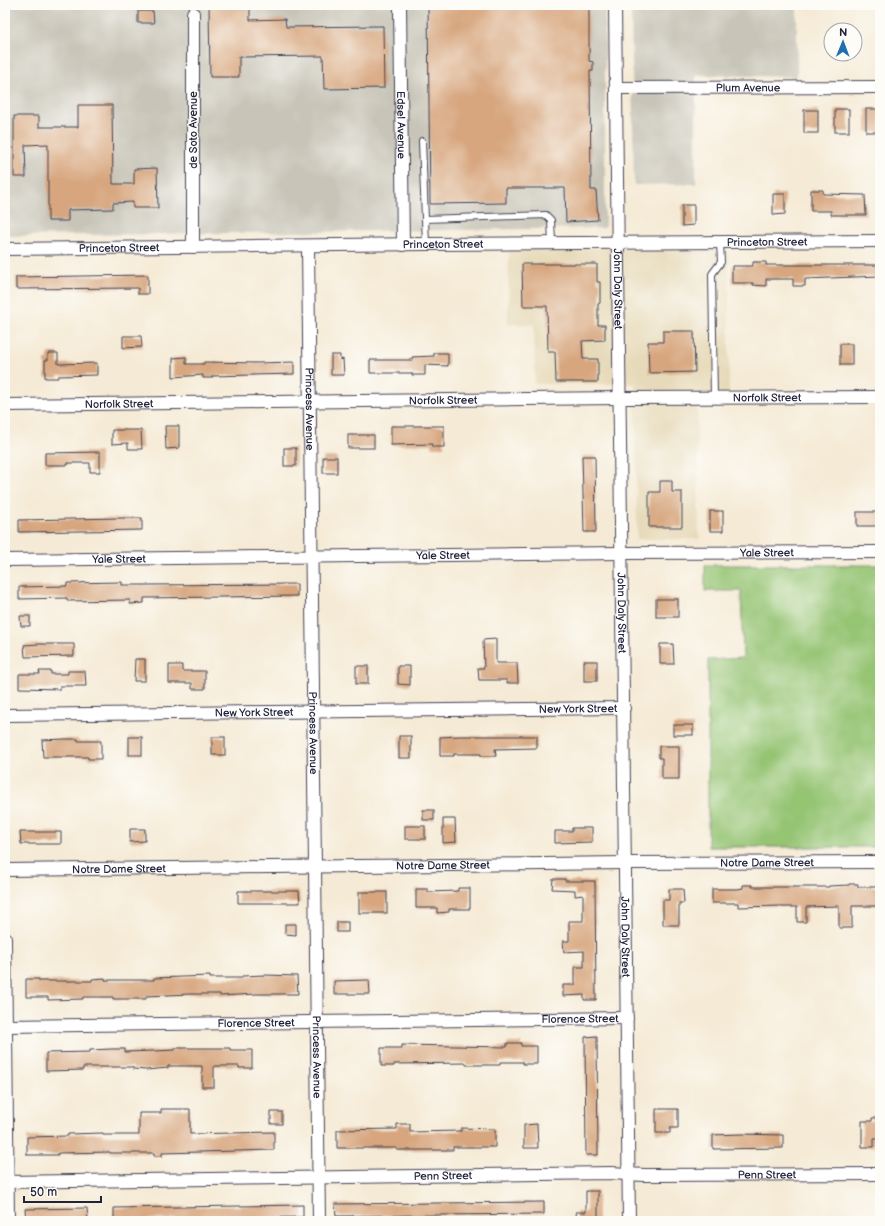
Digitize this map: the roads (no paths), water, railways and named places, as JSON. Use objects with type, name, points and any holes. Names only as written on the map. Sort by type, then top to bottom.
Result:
[{"type":"street","name":"Edsel Avenue","points":[[400,5],[403,245]]},
{"type":"street","name":"John Daly Street","points":[[615,5],[629,1221]]},
{"type":"street","name":"de Soto Avenue","points":[[193,13],[193,247]]},
{"type":"street","name":"Plum Avenue","points":[[616,88],[880,87]]},
{"type":"street","name":"Princeton Street","points":[[5,249],[618,242],[880,241]]},
{"type":"street","name":"Princess Avenue","points":[[308,246],[319,1221]]},
{"type":"street","name":"Norfolk Street","points":[[5,405],[714,397],[880,397]]},
{"type":"street","name":"Yale Street","points":[[5,560],[622,553],[880,552]]},
{"type":"street","name":"New York Street","points":[[5,715],[624,708]]},
{"type":"street","name":"Notre Dame Street","points":[[5,870],[625,863],[880,862]]},
{"type":"street","points":[[5,938],[6,1182],[8,1221]]},
{"type":"street","name":"Florence Street","points":[[6,1026],[627,1018]]},
{"type":"street","name":"Penn Street","points":[[6,1182],[588,1174],[880,1174]]},
{"type":"lane","points":[[422,140],[426,244]]},
{"type":"lane","points":[[425,219],[546,215],[552,220],[552,243]]},
{"type":"lane","points":[[714,397],[712,274],[721,262],[720,242]]}]
